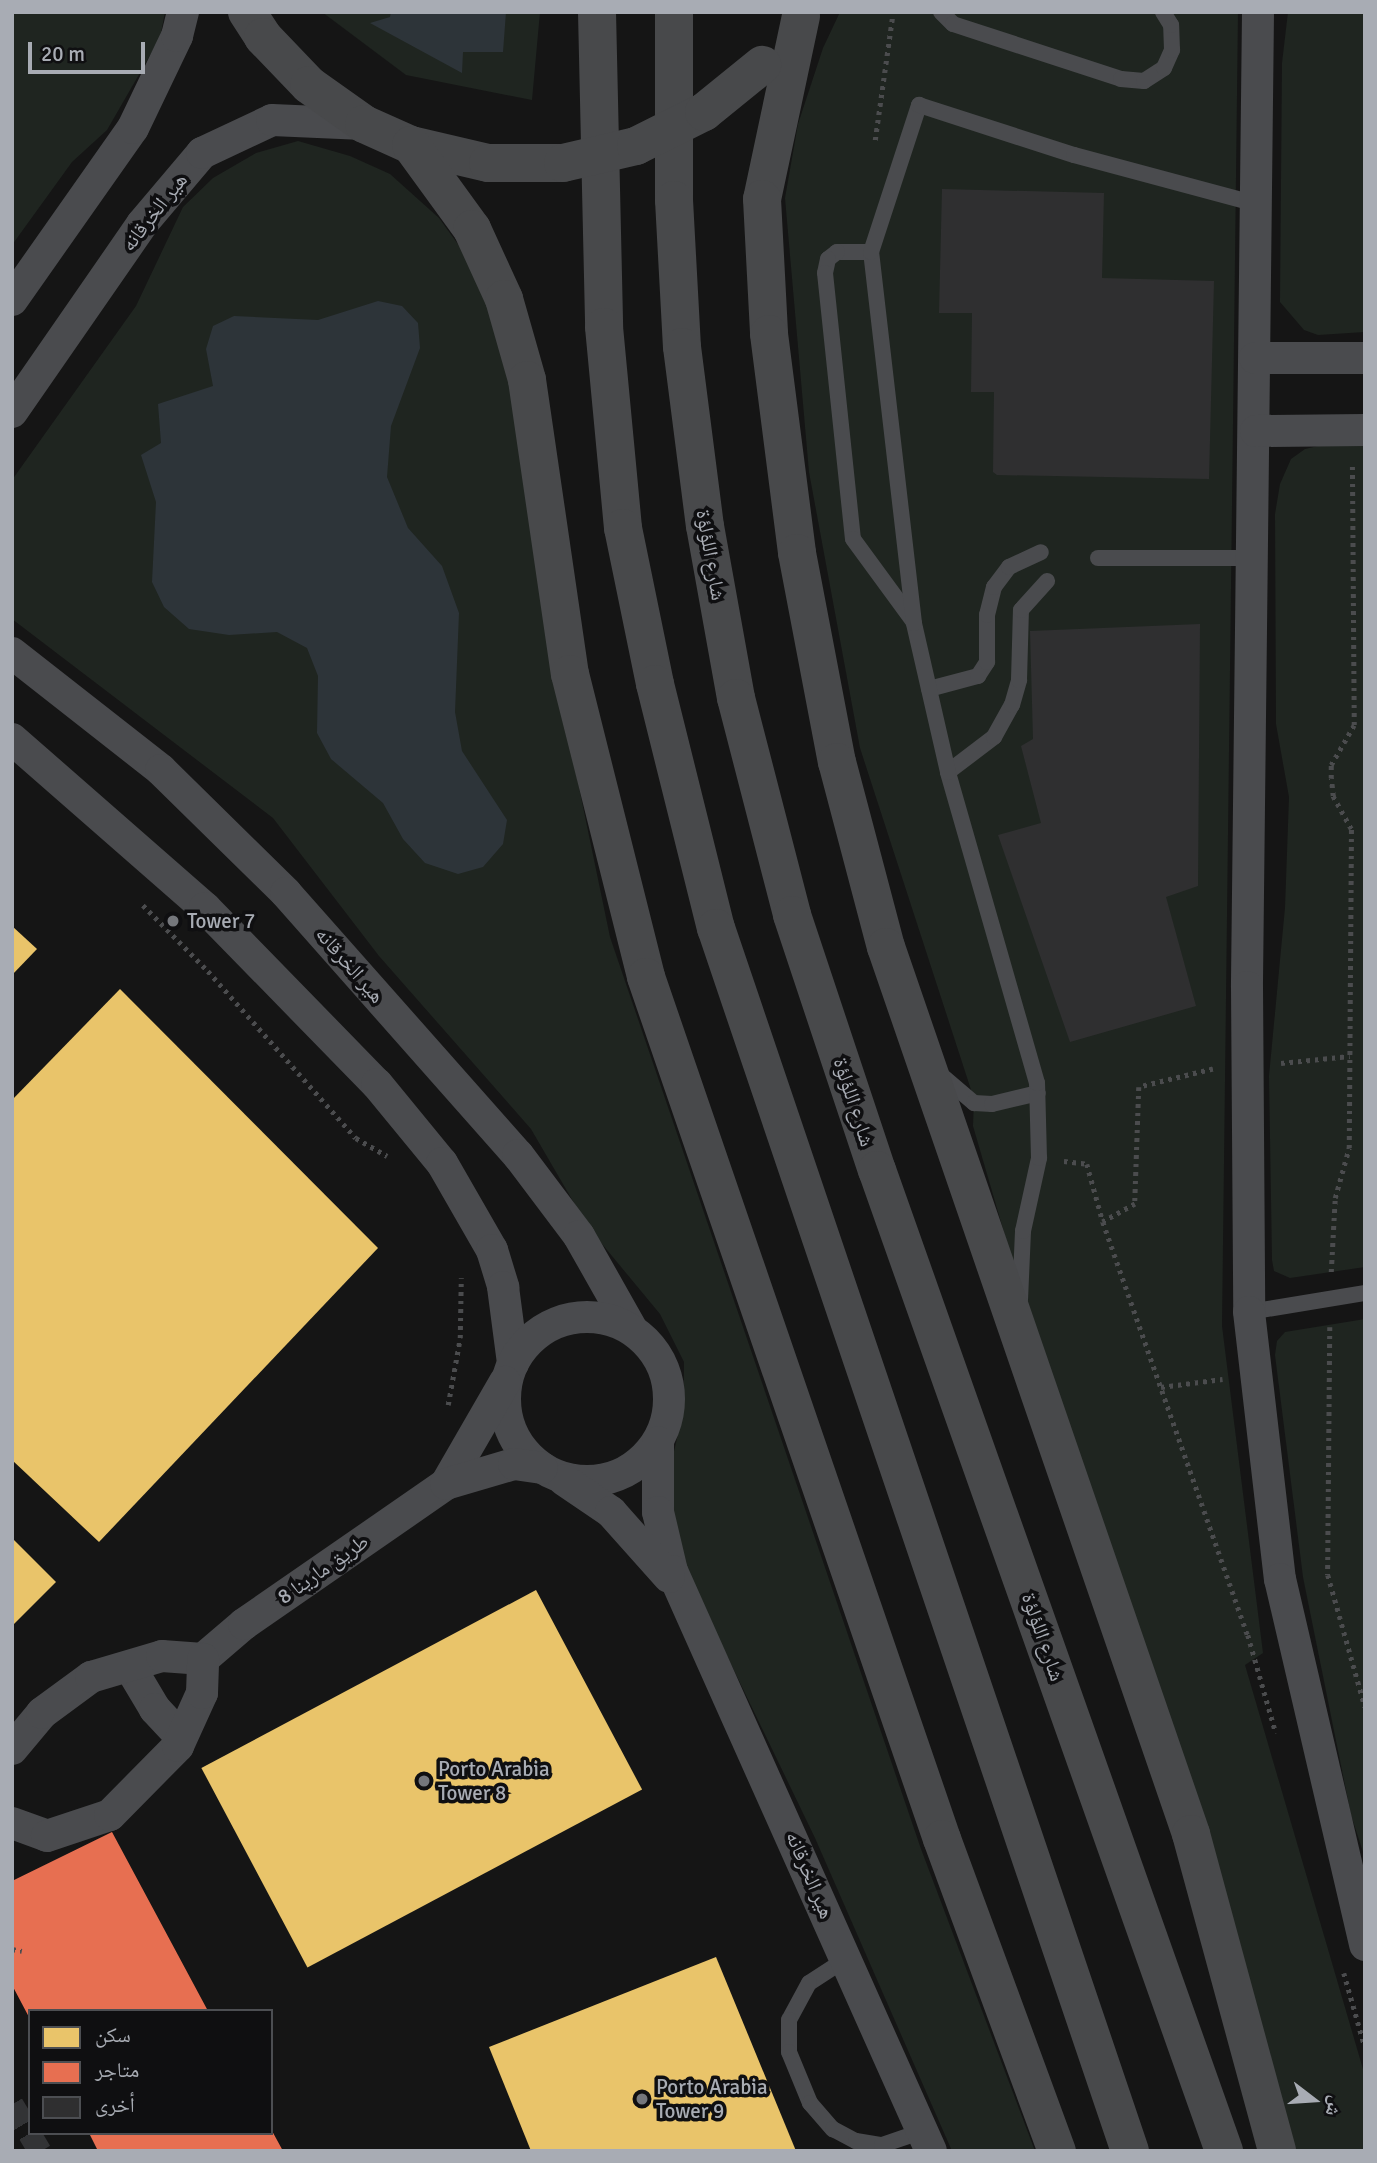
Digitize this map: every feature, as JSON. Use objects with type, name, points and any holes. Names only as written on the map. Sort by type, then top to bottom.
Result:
[{"type":"main road","points":[[247,12],[263,37],[309,85],[363,124],[411,145],[488,163],[563,163],[636,146],[704,112],[762,65],[802,14]]},
{"type":"main road","points":[[597,12],[604,327],[623,528],[709,901],[795,1172],[1130,2151]]},
{"type":"main road","name":"شارع اللؤلؤة","points":[[674,12],[674,200],[687,388],[705,526],[736,698],[785,889],[877,1170],[1224,2151]]},
{"type":"main road","points":[[802,14],[762,199],[769,334],[797,553],[837,761],[886,947],[1191,1834],[1277,2151]]},
{"type":"main road","points":[[411,145],[472,229],[504,299],[527,380],[570,674],[646,976],[942,1839],[1057,2151]]},
{"type":"street","points":[[12,300],[133,128],[177,36],[183,12]]},
{"type":"street","points":[[1258,12],[1256,431],[1247,987],[1250,1312],[1280,1579],[1364,1942]]},
{"type":"street","name":"هير الخرقانه","points":[[12,412],[142,224],[202,153],[272,120],[363,124]]},
{"type":"street","points":[[1255,358],[1365,358]]},
{"type":"street","points":[[1256,431],[1359,430]]},
{"type":"street","name":"هير الخرقانه","points":[[12,653],[161,770],[286,892],[518,1155],[579,1236],[631,1328]]},
{"type":"street","points":[[12,739],[205,908],[377,1084],[442,1163],[492,1250],[503,1287],[510,1370],[505,1398],[511,1429],[527,1455],[551,1473],[596,1482],[631,1469],[658,1442],[670,1401],[668,1379],[648,1342],[631,1328],[587,1316],[565,1319],[544,1328],[510,1370]]},
{"type":"street","name":"طريق مارينا 8","points":[[446,1484],[510,1370]]},
{"type":"street","name":"هير الخرقانه","points":[[658,1442],[658,1512],[672,1572],[927,2141]]},
{"type":"street","name":"طريق مارينا 8","points":[[202,1659],[244,1624],[446,1484],[514,1464],[551,1473]]},
{"type":"street","name":"هير الخرقانه","points":[[551,1473],[588,1494],[626,1526],[686,1600]]},
{"type":"street","points":[[12,1749],[64,1692],[91,1677],[162,1656],[202,1659],[202,1693],[178,1746],[110,1815],[47,1836],[12,1823]]},
{"type":"street","points":[[130,1667],[155,1709],[181,1737]]},
{"type":"lane","points":[[941,12],[953,24],[1122,79],[1144,81],[1164,68],[1172,50],[1171,25],[1163,12]]},
{"type":"lane","points":[[1018,1335],[1023,1231],[1040,1158],[1038,1093],[947,772],[914,623],[871,252],[919,105],[1074,155],[1257,204]]},
{"type":"lane","points":[[871,252],[837,252],[828,259],[825,273],[853,539],[914,623]]},
{"type":"lane","points":[[929,689],[978,676],[987,662],[987,615],[994,587],[1009,567],[1041,552]]},
{"type":"lane","points":[[1098,558],[1254,558]]},
{"type":"lane","points":[[947,772],[994,737],[1012,705],[1019,680],[1021,610],[1046,581]]},
{"type":"lane","points":[[923,1059],[974,1103],[992,1104],[1038,1093]]},
{"type":"lane","points":[[1250,1312],[1365,1293]]},
{"type":"lane","points":[[846,1959],[809,1983],[795,2004],[787,2035],[789,2052],[810,2103],[822,2119],[869,2147],[903,2140],[927,2141]]},
{"type":"path","points":[[875,145],[893,12]]},
{"type":"path","points":[[1359,430],[1349,546],[1356,619],[1353,726],[1331,765],[1333,796],[1351,829],[1349,1148],[1335,1198],[1330,1299],[1328,1575],[1365,1707]]},
{"type":"path","points":[[1268,1064],[1350,1056]]},
{"type":"path","points":[[1040,1158],[1087,1164],[1103,1222]]},
{"type":"path","points":[[1161,1387],[1257,1375]]},
{"type":"path","points":[[12,1949],[22,1951]]},
{"type":"shaded area","points":[[12,12],[165,12],[160,38],[107,130],[72,162],[12,245]]},
{"type":"shaded area","points":[[322,12],[540,12],[532,100],[406,75]]},
{"type":"shaded area","points":[[391,12],[506,12],[503,52],[463,52],[462,73],[370,23],[390,17]]},
{"type":"shaded area","points":[[840,12],[1238,12],[1222,1326],[1263,1653],[1245,1665],[1365,2076],[1365,2151],[1294,2151],[1043,1366],[973,1126],[974,1099],[860,748],[809,472],[785,198],[798,124],[823,48]]},
{"type":"shaded area","points":[[1288,12],[1365,12],[1365,332],[1318,335],[1304,330],[1280,302],[1282,63]]},
{"type":"shaded area","points":[[298,141],[350,156],[390,174],[439,218],[478,272],[510,355],[542,609],[610,937],[921,1849],[1035,2151],[952,2151],[815,1838],[686,1571],[666,1486],[684,1408],[684,1362],[660,1314],[588,1227],[531,1129],[379,956],[273,818],[12,619],[12,480],[136,306],[183,207],[213,178],[256,153]]},
{"type":"shaded area","points":[[378,301],[402,306],[418,323],[420,348],[391,426],[387,477],[408,528],[442,566],[459,613],[455,712],[462,751],[507,820],[503,844],[483,867],[458,874],[425,863],[403,839],[383,803],[331,759],[317,733],[318,676],[307,648],[277,632],[229,635],[189,629],[164,607],[152,582],[156,502],[141,455],[161,443],[158,404],[213,386],[206,349],[213,326],[234,316],[318,320]]},
{"type":"shaded area","points":[[1331,443],[1365,443],[1365,1267],[1290,1278],[1274,1271],[1272,1260],[1269,1076],[1285,908],[1289,797],[1276,724],[1275,514],[1280,484],[1291,459],[1305,449]]},
{"type":"shaded area","points":[[1365,1319],[1365,1858],[1351,1815],[1303,1577],[1275,1355],[1277,1341],[1285,1332]]},
{"type":"building: سكن","points":[[12,926],[37,949],[12,975]]},
{"type":"building: سكن","points":[[120,989],[378,1248],[99,1542],[12,1460],[12,1100]]},
{"type":"building: سكن","points":[[12,1538],[56,1582],[12,1626]]},
{"type":"building: سكن","name":"Porto Arabia Tower 8","points":[[536,1590],[642,1790],[307,1967],[201,1768]]},
{"type":"building: سكن","name":"Porto Arabia Tower 9","points":[[716,1957],[796,2151],[531,2151],[489,2047]]},
{"type":"building: متاجر","points":[[112,1832],[207,2009],[28,2009],[28,2015],[12,1985],[12,1881]]},
{"type":"building: متاجر","points":[[273,2133],[283,2151],[98,2151],[90,2135],[273,2135]]},
{"type":"building: أخرى","points":[[942,189],[1104,193],[1102,278],[1214,281],[1209,479],[997,475],[993,472],[994,392],[971,392],[972,313],[939,313]]},
{"type":"building: أخرى","points":[[1200,624],[1198,886],[1166,897],[1196,1006],[1070,1042],[998,835],[1041,823],[1021,746],[1033,739],[1030,631]]},
{"type":"tunnel","points":[[12,2104],[28,2131]]},
{"type":"tunnel","points":[[30,2135],[40,2151]]},
{"type":"place","name":"Tower 7","points":[[173,921]]},
{"type":"place","name":"Porto Arabia Tower 8","points":[[424,1781]]},
{"type":"place","name":"Porto Arabia Tower 9","points":[[642,2099]]}]
